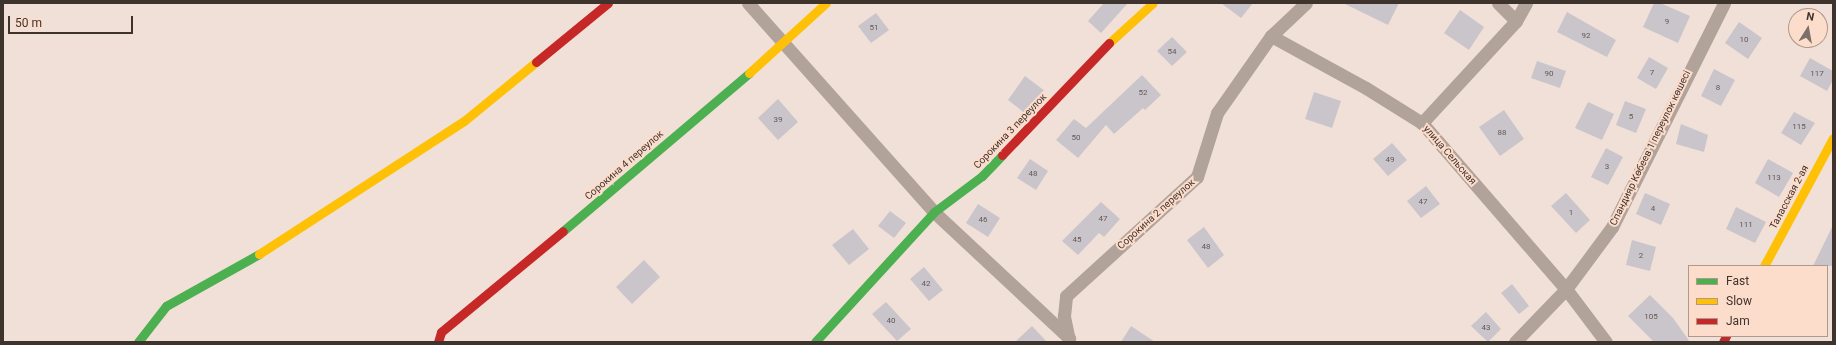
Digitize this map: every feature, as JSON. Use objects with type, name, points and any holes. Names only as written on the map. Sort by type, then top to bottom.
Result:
[{"type":"street","points":[[138,342],[166,306],[209,284],[308,224],[464,121],[608,3]]},
{"type":"street","points":[[748,3],[934,212],[1069,340]]},
{"type":"street","name":"Сорокина 4 переулок","points":[[438,342],[440,332],[586,212],[785,43],[826,3]]},
{"type":"street","name":"Сорокина 3 переулок","points":[[815,342],[934,212],[982,176],[1120,32],[1153,3]]},
{"type":"street","name":"Сорокина 2 переулок","points":[[1069,340],[1064,316],[1066,296],[1197,177],[1217,113],[1271,36],[1306,3]]},
{"type":"street","points":[[1498,3],[1516,21]]},
{"type":"street","name":"улица Сельская","points":[[1526,3],[1516,21],[1422,123],[1566,289],[1606,342]]},
{"type":"street","name":"Спандияр Көбеев 1 переулок көшесі","points":[[1514,342],[1566,289],[1612,227],[1724,3]]},
{"type":"street","points":[[1271,36],[1366,88],[1422,123]]},
{"type":"street","name":"Таласская 2-ая","points":[[1765,265],[1833,138]]},
{"type":"building","points":[[1104,3],[1128,3],[1101,33],[1088,21]]},
{"type":"building","points":[[1221,3],[1253,3],[1241,18]]},
{"type":"building","points":[[1343,3],[1399,3],[1388,25]]},
{"type":"building","points":[[1654,3],[1660,3],[1690,16],[1678,43],[1643,27]]},
{"type":"building","points":[[1460,10],[1484,27],[1469,50],[1444,33]]},
{"type":"building","points":[[1567,12],[1616,40],[1607,57],[1557,32]]},
{"type":"building","points":[[876,13],[889,30],[871,43],[858,26]]},
{"type":"building","points":[[1739,22],[1762,38],[1748,59],[1725,43]]},
{"type":"building","points":[[1172,37],[1187,52],[1172,66],[1157,51]]},
{"type":"building","points":[[1649,57],[1668,68],[1656,89],[1637,78]]},
{"type":"building","points":[[1810,58],[1833,71],[1833,80],[1827,91],[1800,76]]},
{"type":"building","points":[[1537,61],[1566,71],[1560,88],[1531,78]]},
{"type":"building","points":[[1714,69],[1735,80],[1721,106],[1701,96]]},
{"type":"building","points":[[1142,75],[1161,95],[1145,110],[1143,108],[1114,134],[1106,125],[1078,158],[1056,140],[1074,119],[1086,128]]},
{"type":"building","points":[[1025,76],[1045,91],[1026,114],[1008,100]]},
{"type":"building","points":[[1314,92],[1341,101],[1332,128],[1305,119]]},
{"type":"building","points":[[778,99],[798,122],[778,140],[758,118]]},
{"type":"building","points":[[1625,101],[1646,109],[1636,133],[1616,125]]},
{"type":"building","points":[[1588,102],[1614,114],[1602,140],[1575,128]]},
{"type":"building","points":[[1504,110],[1524,139],[1500,156],[1479,127]]},
{"type":"building","points":[[1794,112],[1815,123],[1801,145],[1781,133]]},
{"type":"building","points":[[1681,124],[1708,135],[1704,152],[1676,144]]},
{"type":"building","points":[[1392,143],[1407,160],[1388,176],[1373,159]]},
{"type":"building","points":[[1606,148],[1623,157],[1608,185],[1591,177]]},
{"type":"building","points":[[1030,159],[1048,171],[1036,190],[1017,178]]},
{"type":"building","points":[[1768,159],[1793,173],[1779,197],[1755,183]]},
{"type":"building","points":[[1426,186],[1440,204],[1421,218],[1407,201]]},
{"type":"building","points":[[1566,193],[1590,220],[1576,233],[1551,206]]},
{"type":"building","points":[[1645,193],[1670,204],[1661,225],[1636,214]]},
{"type":"building","points":[[1101,202],[1120,219],[1104,237],[1099,233],[1078,255],[1062,241]]},
{"type":"building","points":[[978,204],[1000,218],[988,237],[966,223]]},
{"type":"building","points":[[1736,207],[1766,222],[1755,243],[1726,229]]},
{"type":"building","points":[[890,211],[906,223],[894,238],[878,226]]},
{"type":"building","points":[[1833,225],[1833,266],[1813,265]]},
{"type":"building","points":[[1204,227],[1224,255],[1208,268],[1187,240]]},
{"type":"building","points":[[853,229],[869,249],[849,265],[832,245]]},
{"type":"building","points":[[1632,240],[1656,247],[1650,271],[1626,265]]},
{"type":"building","points":[[644,260],[660,277],[632,304],[616,287]]},
{"type":"building","points":[[924,267],[943,290],[929,301],[910,279]]},
{"type":"building","points":[[1512,284],[1529,306],[1519,314],[1501,293]]},
{"type":"building","points":[[1650,295],[1673,318],[1690,342],[1654,342],[1628,316]]},
{"type":"building","points":[[886,302],[911,329],[897,341],[872,314]]},
{"type":"building","points":[[1486,312],[1501,329],[1488,342],[1471,326]]},
{"type":"building","points":[[1032,326],[1047,342],[1015,342]]},
{"type":"building","points":[[1131,326],[1155,342],[1121,342]]},
{"type":"traffic: fast","points":[[563,231],[749,73]]},
{"type":"traffic: fast","points":[[815,342],[934,212],[982,176],[1002,155]]},
{"type":"traffic: fast","points":[[138,342],[166,306],[259,254]]},
{"type":"traffic: slow","points":[[749,73],[826,3]]},
{"type":"traffic: slow","points":[[1109,43],[1153,3]]},
{"type":"traffic: slow","points":[[259,254],[464,121],[536,62]]},
{"type":"traffic: slow","points":[[1765,265],[1833,138]]},
{"type":"traffic: jam","points":[[536,62],[608,3]]},
{"type":"traffic: jam","points":[[1002,155],[1109,43]]},
{"type":"traffic: jam","points":[[438,342],[441,332],[563,231]]},
{"type":"traffic: jam","points":[[1723,342],[1726,337]]}]
